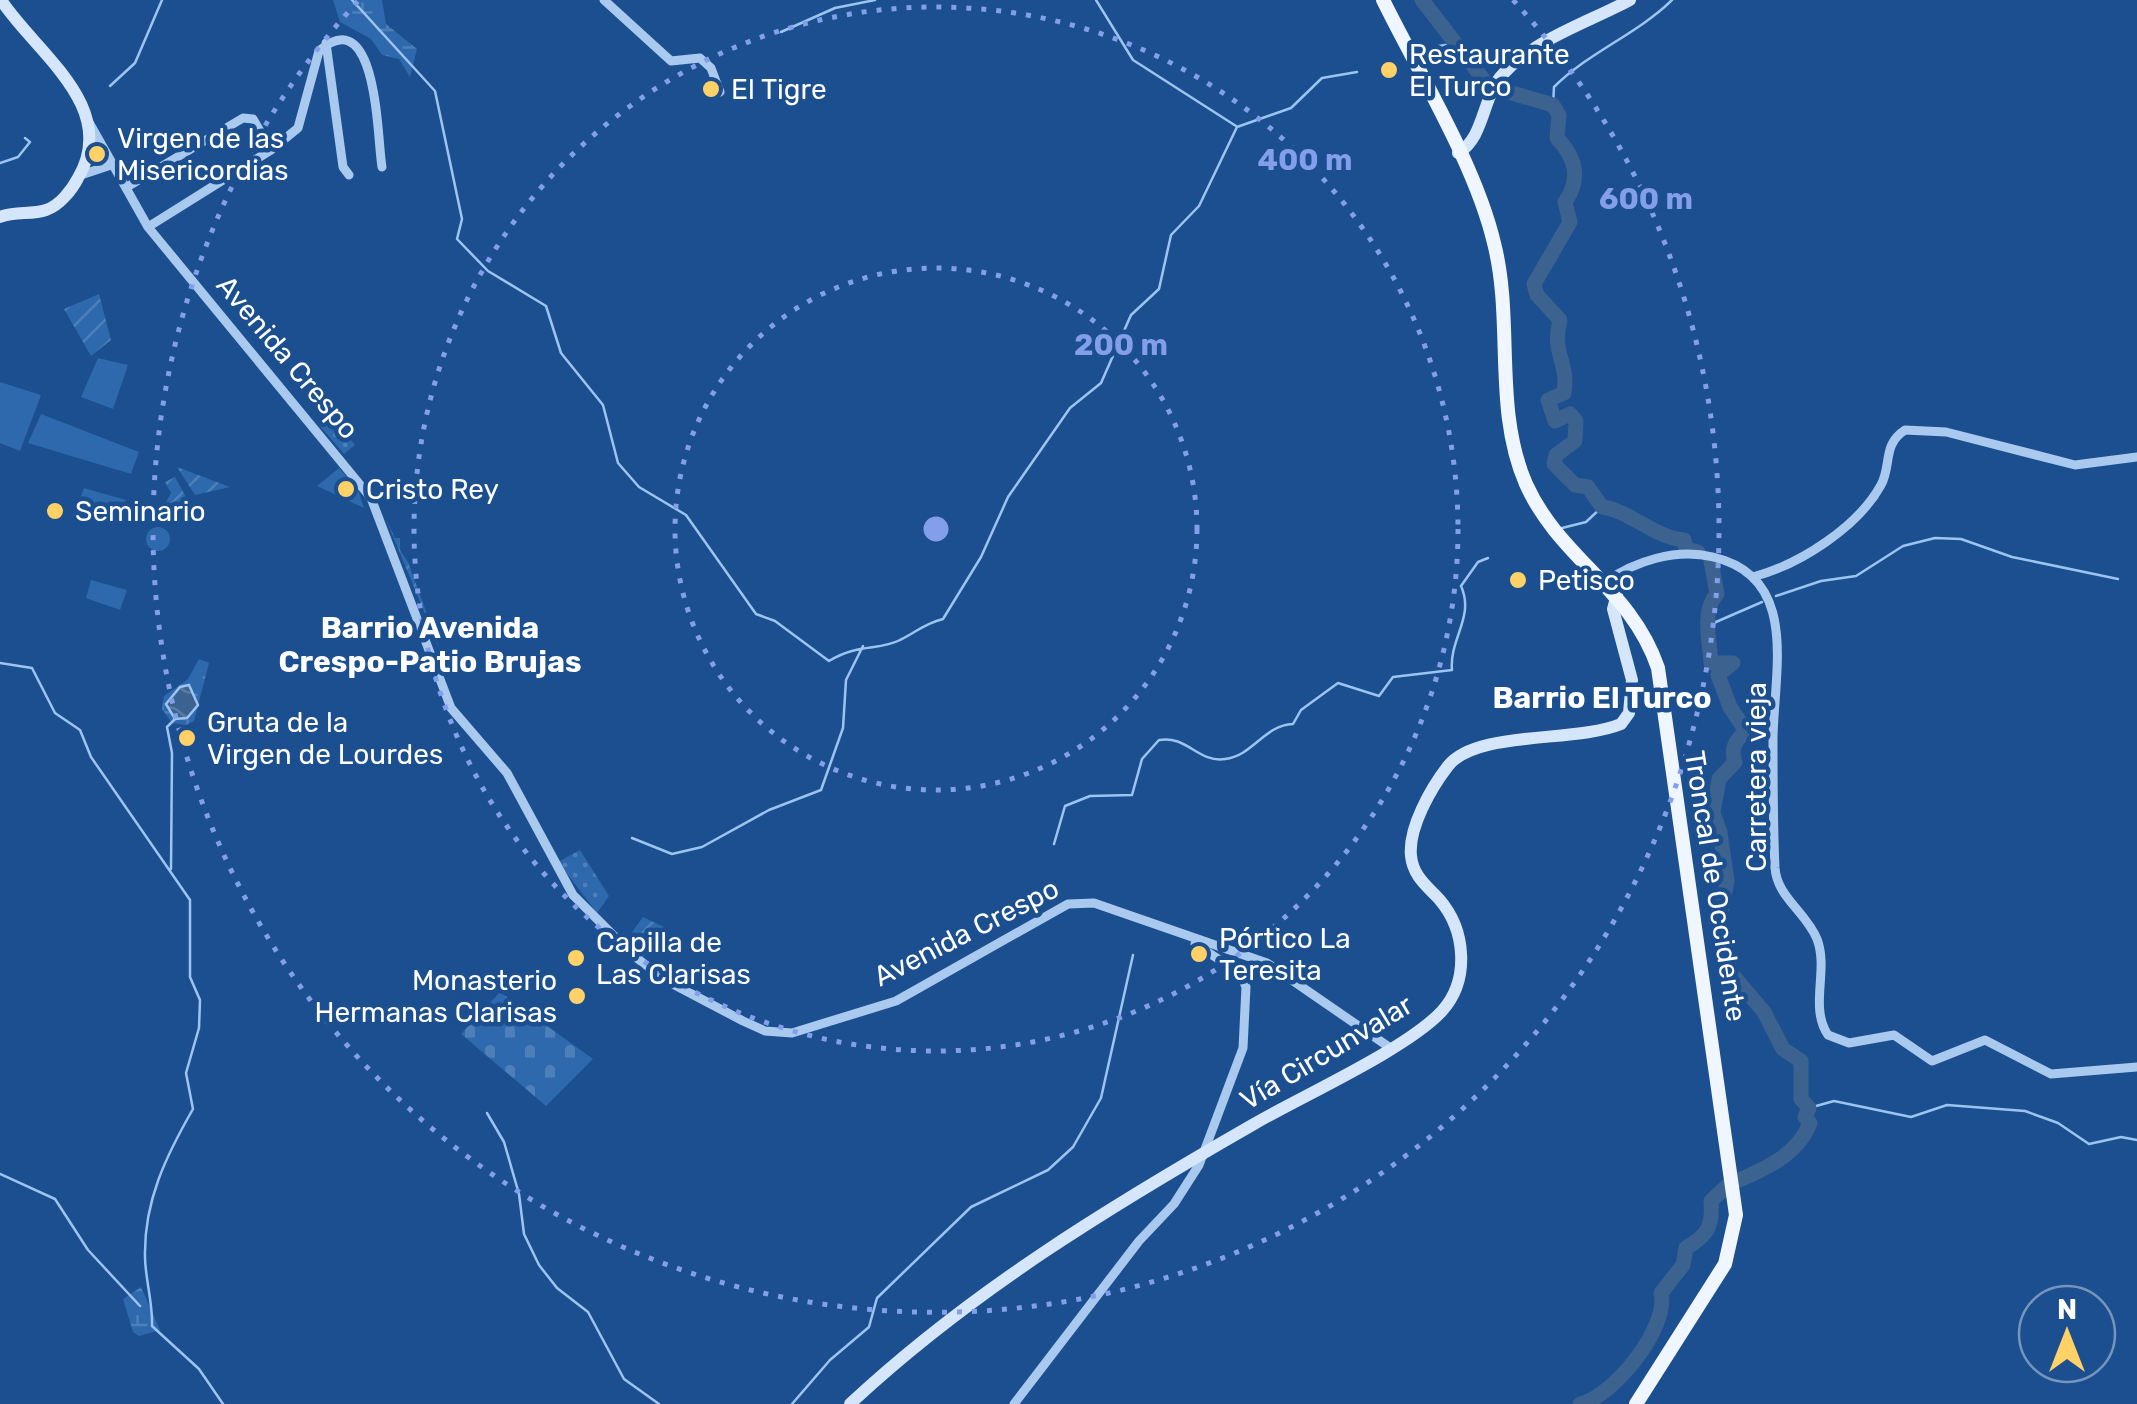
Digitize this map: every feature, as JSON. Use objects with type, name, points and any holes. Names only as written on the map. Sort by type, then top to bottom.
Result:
[{"type":"main road","name":"Avenida Crespo","points":[[2,0],[78,94],[90,124]]},
{"type":"main road","name":"Troncal de Occidente","points":[[1383,0],[1489,224],[1500,270],[1510,424],[1525,482],[1557,535],[1617,594],[1642,628],[1658,668],[1736,1192],[1734,1230],[1725,1264],[1636,1404]]},
{"type":"main road","points":[[1458,153],[1467,148],[1476,133],[1500,76],[1520,58],[1543,42],[1630,0]]},
{"type":"main road","points":[[0,217],[48,210],[81,175],[89,151],[90,124]]},
{"type":"main road","name":"Vía Circunvalar","points":[[850,1404],[890,1366],[1015,1271],[1203,1153],[1389,1047],[1444,1009],[1461,967],[1453,924],[1440,900],[1418,876],[1410,855],[1427,803],[1458,754],[1483,746],[1578,737],[1621,724],[1632,698],[1613,609],[1617,594]]},
{"type":"street","points":[[604,0],[671,61],[700,58],[711,68],[720,92]]},
{"type":"street","points":[[326,43],[353,39],[365,49],[382,167]]},
{"type":"street","points":[[148,227],[271,150],[298,128],[314,65],[326,43]]},
{"type":"street","points":[[326,43],[343,167],[349,175]]},
{"type":"street","points":[[127,187],[243,118],[253,119],[271,150]]},
{"type":"street","name":"Avenida Crespo","points":[[90,124],[148,227],[371,498],[451,708],[507,773],[534,820],[544,848],[577,901],[667,981],[764,1032],[792,1033],[896,1001],[1068,904],[1112,906],[1189,939],[1232,950],[1285,972],[1389,1047]]},
{"type":"street","points":[[81,175],[114,164]]},
{"type":"street","points":[[1605,582],[1642,563],[1684,553],[1736,562],[1756,576],[1806,558],[1860,509],[1884,481],[1888,448],[1905,430],[1946,432],[2075,465],[2137,457]]},
{"type":"street","name":"Carretera vieja","points":[[1756,576],[1777,636],[1773,734],[1777,882],[1817,938],[1819,1018],[1828,1035],[1848,1043],[1894,1035],[1932,1061],[1984,1040],[2051,1074],[2137,1067]]},
{"type":"street","points":[[1014,1404],[1139,1241],[1174,1204],[1203,1153],[1242,1048],[1246,986],[1240,972],[1189,939]]},
{"type":"green space","points":[[333,0],[382,0],[386,24],[417,49],[410,77],[399,59],[382,55],[371,39],[340,22]]},
{"type":"green space","points":[[99,294],[111,340],[91,356],[64,309]]},
{"type":"green space","points":[[98,358],[128,365],[113,409],[81,397]]},
{"type":"green space","points":[[0,382],[41,395],[20,451],[0,443]]},
{"type":"green space","points":[[41,414],[139,452],[131,474],[28,443]]},
{"type":"green space","points":[[330,414],[355,445],[344,454],[319,425]]},
{"type":"green space","points":[[177,467],[230,487],[195,495]]},
{"type":"green space","points":[[339,468],[358,490],[364,508],[317,486]]},
{"type":"green space","points":[[175,477],[187,499],[159,515],[171,493],[165,482]]},
{"type":"green space","points":[[84,488],[126,500],[120,515],[79,501]]},
{"type":"green space","points":[[385,517],[395,538],[400,538],[400,550],[442,655]]},
{"type":"green space","points":[[158,527],[167,530],[167,548],[158,551],[149,548],[146,539],[149,530]]},
{"type":"green space","points":[[91,580],[127,590],[120,610],[86,598]]},
{"type":"green space","points":[[199,659],[209,663],[194,721],[186,725],[172,723],[162,709],[164,696],[188,679]]},
{"type":"green space","points":[[580,850],[609,896],[597,913],[558,862]]},
{"type":"green space","points":[[643,917],[664,927],[643,957],[627,939]]},
{"type":"green space","points":[[500,992],[593,1059],[546,1106],[461,1034]]},
{"type":"green space","points":[[141,1287],[160,1330],[139,1336],[133,1332],[123,1299]]},
{"type":"water","points":[[189,685],[198,705],[187,718],[175,719],[166,704],[180,687]]},
{"type":"waterway","points":[[110,86],[135,63],[162,0]]},
{"type":"waterway","points":[[352,0],[435,91],[462,219],[457,239],[488,271],[546,306],[561,353],[603,405],[618,463],[639,487],[686,515],[756,614],[775,621],[829,661],[849,652],[892,643],[943,619],[981,557],[1008,497],[1070,408],[1101,383],[1131,315],[1159,289],[1171,235],[1199,206],[1237,127],[1291,108],[1322,78],[1357,72]]},
{"type":"waterway","points":[[781,32],[835,8],[875,0]]},
{"type":"waterway","points":[[1096,0],[1133,60],[1236,126]]},
{"type":"waterway","points":[[1422,0],[1487,84]]},
{"type":"waterway","points":[[1553,105],[1554,87],[1672,0]]},
{"type":"waterway","points":[[1414,50],[1445,45],[1469,56]]},
{"type":"waterway","points":[[1502,90],[1553,105],[1559,115],[1557,138],[1569,153],[1574,169],[1573,185],[1565,202],[1570,222],[1534,284],[1537,295],[1560,320],[1558,341],[1564,393],[1548,400],[1555,421],[1570,414],[1576,421],[1575,441],[1556,455],[1554,464],[1575,485],[1588,487],[1602,507],[1684,540],[1686,549],[1698,552]]},
{"type":"waterway","points":[[0,163],[18,157],[30,142],[25,138]]},
{"type":"waterway","points":[[1562,528],[1586,522],[1602,507]]},
{"type":"waterway","points":[[1776,596],[1821,581],[1856,576],[1903,546],[1935,538],[1961,539],[2012,557],[2118,579]]},
{"type":"waterway","points":[[1054,844],[1065,806],[1090,796],[1132,795],[1142,759],[1159,740],[1177,741],[1207,757],[1235,757],[1274,729],[1293,724],[1301,710],[1338,683],[1379,696],[1393,677],[1452,670],[1464,618],[1461,586],[1478,562],[1488,558]]},
{"type":"waterway","points":[[1711,561],[1717,594],[1708,618],[1711,663],[1733,663],[1718,675],[1730,707],[1746,731],[1735,745],[1735,762],[1719,779],[1713,813],[1720,832],[1727,881],[1720,917],[1731,973],[1764,1012],[1783,1049],[1801,1061],[1801,1099],[1809,1108],[1805,1117],[1810,1123],[1790,1151],[1739,1180]]},
{"type":"waterway","points":[[1709,625],[1762,602]]},
{"type":"waterway","points":[[632,838],[672,854],[702,847],[769,810],[821,790],[843,728],[846,680],[863,646]]},
{"type":"waterway","points":[[0,663],[32,668],[55,713],[80,730],[91,757],[190,900],[190,977],[200,1000],[199,1028],[186,1073],[193,1109],[153,1198],[145,1265],[152,1326],[199,1369],[223,1404]]},
{"type":"waterway","points":[[171,869],[172,753],[167,727],[175,719]]},
{"type":"waterway","points":[[792,1404],[830,1360],[869,1327],[877,1298],[971,1207],[1048,1170],[1073,1147],[1101,1098],[1133,955]]},
{"type":"waterway","points":[[1809,1108],[1834,1101],[1911,1117],[1947,1105],[2025,1111],[2058,1123],[2089,1144],[2121,1137],[2137,1140]]},
{"type":"waterway","points":[[487,1113],[504,1142],[519,1194],[524,1234],[539,1265],[557,1288],[588,1312],[624,1379],[659,1404]]},
{"type":"waterway","points":[[0,1174],[55,1199],[88,1250],[140,1306]]},
{"type":"waterway","points":[[1580,1404],[1608,1389],[1648,1342],[1661,1308],[1661,1293],[1683,1265],[1686,1248],[1708,1229],[1711,1201],[1727,1186]]},
{"type":"place","name":"Restaurante El Turco","points":[[1389,70]]},
{"type":"place","name":"El Tigre","points":[[711,89]]},
{"type":"place","name":"Virgen de las Misericordias","points":[[97,154]]},
{"type":"place","name":"Cristo Rey","points":[[346,489]]},
{"type":"place","name":"Seminario","points":[[55,511]]},
{"type":"place","name":"Petisco","points":[[1518,580]]},
{"type":"place","name":"Gruta de la Virgen de Lourdes","points":[[187,738]]},
{"type":"place","name":"Pórtico La Teresita","points":[[1199,954]]},
{"type":"place","name":"Capilla de Las Clarisas","points":[[576,958]]},
{"type":"place","name":"Monasterio Hermanas Clarisas","points":[[577,996]]},
{"type":"district","name":"Barrio Avenida Crespo-Patio Brujas","points":[[430,645]]},
{"type":"district","name":"Barrio El Turco","points":[[1602,698]]}]
